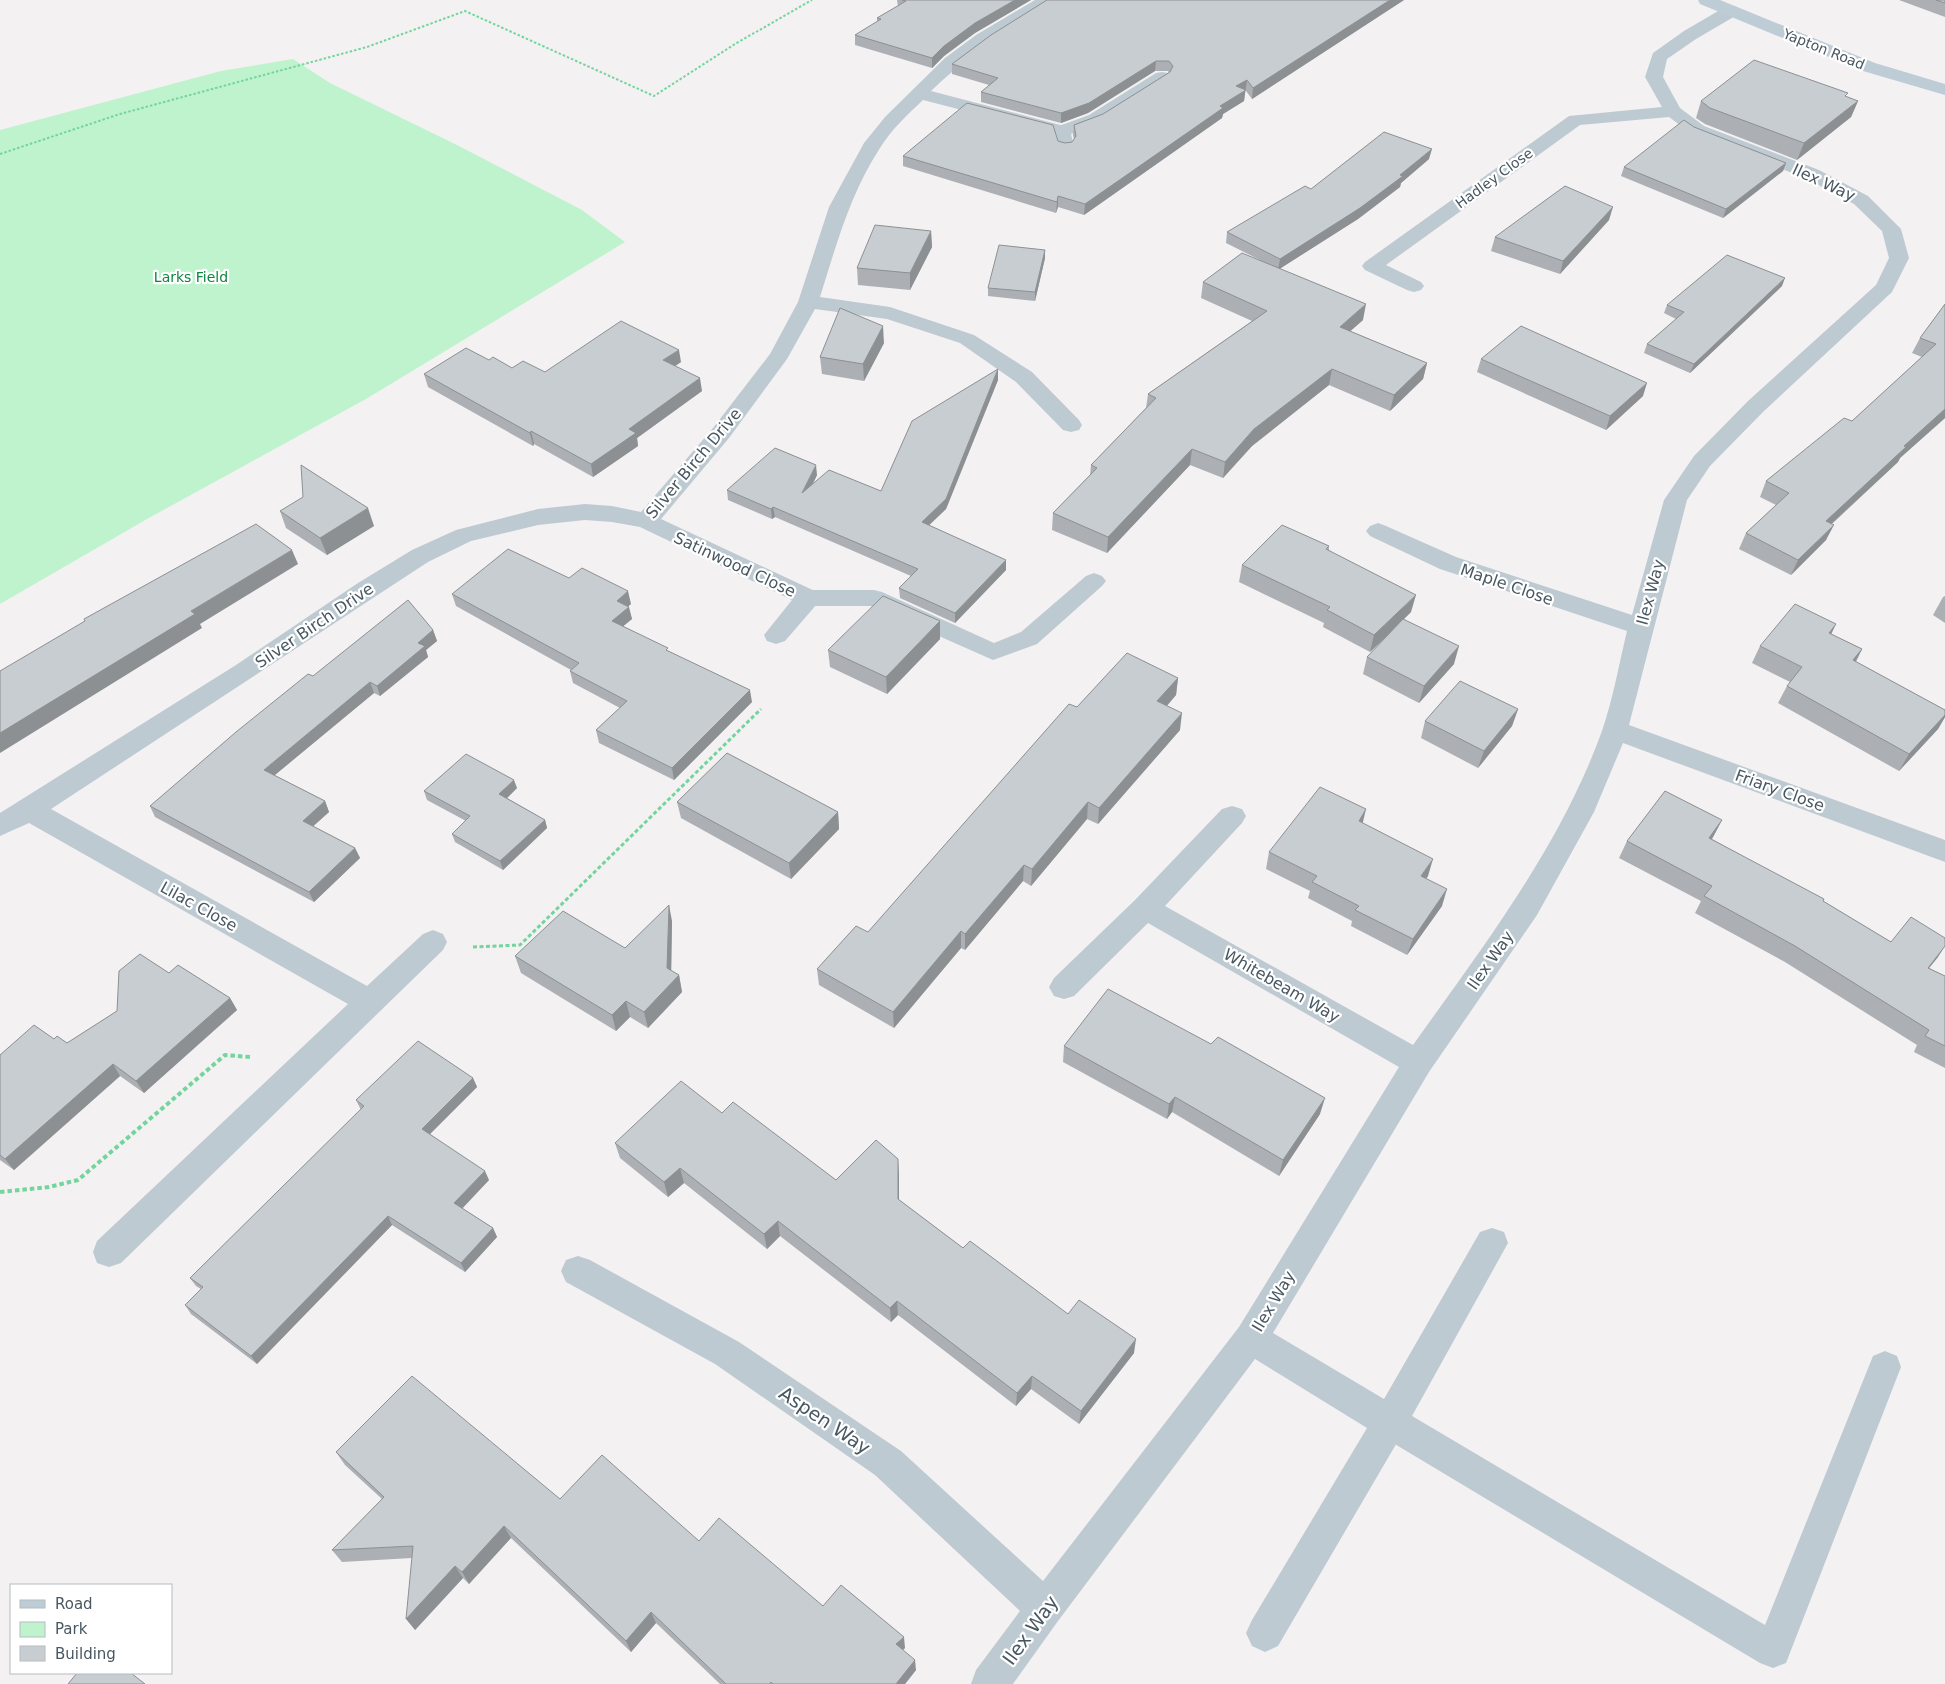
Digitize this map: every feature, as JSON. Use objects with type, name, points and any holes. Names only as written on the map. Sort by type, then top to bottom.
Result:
[{"type":"main road","name":"Yapton Road","points":[[1706,0],[1869,68],[1945,90]]},
{"type":"street","name":"Silver Birch Drive","points":[[0,826],[29,810],[245,671],[367,589],[420,556],[464,535],[538,517],[585,512],[612,514],[646,521],[721,433],[780,356],[808,302],[839,207],[871,147],[891,120],[951,62],[1046,0]]},
{"type":"street","name":"Ilex Way","points":[[990,1684],[1045,1608],[1251,1338],[1418,1063],[1527,907],[1580,812],[1615,730],[1641,626],[1676,500],[1702,461],[1756,406],[1885,288],[1900,258],[1890,229],[1861,200],[1812,174],[1698,130],[1673,111],[1654,77],[1659,57],[1690,35],[1731,11]]},
{"type":"street","points":[[918,93],[1063,139]]},
{"type":"street","name":"Hadley Close","points":[[1414,286],[1372,266],[1575,120],[1673,111]]},
{"type":"street","points":[[808,302],[890,313],[967,339],[1024,377],[1071,425]]},
{"type":"street","name":"Satinwood Close","points":[[646,521],[808,598],[776,635]]},
{"type":"street","name":"Maple Close","points":[[1378,531],[1448,563],[1546,597],[1641,626]]},
{"type":"street","name":"Friary Close","points":[[1615,730],[1945,851]]},
{"type":"street","name":"Lilac Close","points":[[29,810],[370,1002]]},
{"type":"street","points":[[1064,987],[1145,908],[1232,816]]},
{"type":"street","name":"Whitebeam Way","points":[[1145,908],[1418,1063]]},
{"type":"street","points":[[109,1252],[433,942]]},
{"type":"street","points":[[1265,1633],[1390,1422],[1492,1243]]},
{"type":"street","name":"Aspen Way","points":[[578,1271],[727,1353],[888,1463],[1045,1608]]},
{"type":"street","name":"Ilex Way","points":[[1251,1338],[1390,1422]]},
{"type":"lane","points":[[1063,139],[1162,77]]},
{"type":"lane","points":[[808,598],[874,598],[993,652],[1029,638],[1094,581]]},
{"type":"lane","points":[[1390,1422],[1773,1650],[1886,1367]]},
{"type":"path","points":[[0,154],[120,114],[367,47],[465,11],[654,96],[735,44],[812,0]]},
{"type":"path","points":[[433,942],[458,948],[520,945],[761,709]]},
{"type":"path","points":[[0,1192],[49,1187],[78,1180],[225,1055],[284,1059],[302,1067]]},
{"type":"green space","name":"Larks Field","points":[[293,59],[330,83],[457,145],[582,210],[625,242],[366,399],[147,519],[0,604],[0,130],[221,71]]},
{"type":"building","points":[[902,0],[1015,0],[975,23],[944,46],[932,58],[855,35],[881,19],[877,18],[906,1]]},
{"type":"building","points":[[1047,0],[1390,0],[1253,88],[1247,80],[1236,86],[1246,90],[1220,106],[1223,108],[1085,204],[1058,196],[1057,202],[903,156],[967,103],[1053,125],[1058,141],[1072,142],[1076,136],[1074,125],[1103,114],[1170,72],[1173,66],[1169,61],[1156,61],[1089,103],[1061,113],[981,92],[998,78],[952,64],[991,35]]},
{"type":"building","points":[[1754,60],[1848,93],[1845,96],[1858,101],[1804,143],[1710,108],[1701,101]]},
{"type":"building","points":[[1684,120],[1694,127],[1786,163],[1726,209],[1624,167]]},
{"type":"building","points":[[1384,132],[1432,149],[1400,175],[1403,176],[1360,208],[1280,259],[1227,232],[1305,186],[1311,189]]},
{"type":"building","points":[[1565,186],[1613,207],[1563,261],[1495,237]]},
{"type":"building","points":[[875,225],[931,231],[910,273],[857,268]]},
{"type":"building","points":[[999,245],[1045,250],[1035,292],[988,288]]},
{"type":"building","points":[[1242,253],[1366,304],[1340,327],[1427,363],[1394,395],[1332,369],[1254,429],[1225,462],[1192,449],[1108,537],[1053,513],[1097,468],[1091,465],[1156,398],[1148,394],[1267,311],[1203,282]]},
{"type":"building","points":[[1727,255],[1785,278],[1694,364],[1647,344],[1684,312],[1667,305]]},
{"type":"building","points":[[1945,304],[1945,409],[1826,521],[1834,525],[1798,560],[1746,533],[1789,493],[1766,481],[1844,418],[1852,421],[1936,344],[1920,338]]},
{"type":"building","points":[[840,308],[883,326],[863,364],[820,357]]},
{"type":"building","points":[[621,321],[679,350],[663,360],[700,378],[629,429],[636,433],[591,464],[531,431],[530,433],[424,374],[466,348],[489,360],[493,357],[512,368],[523,361],[545,372]]},
{"type":"building","points":[[1521,326],[1647,383],[1610,416],[1481,359]]},
{"type":"building","points":[[998,369],[946,499],[922,522],[1006,560],[955,613],[899,588],[918,569],[773,507],[771,509],[727,490],[775,448],[816,465],[802,493],[829,470],[881,491],[912,421]]},
{"type":"building","points":[[301,465],[368,508],[320,538],[280,511],[303,497]]},
{"type":"building","points":[[256,524],[292,550],[191,611],[195,614],[0,733],[0,671],[85,621],[84,619]]},
{"type":"building","points":[[1282,525],[1329,546],[1326,549],[1416,595],[1374,635],[1327,610],[1330,607],[1242,565]]},
{"type":"building","points":[[508,549],[569,578],[582,568],[628,591],[617,601],[629,607],[612,621],[668,648],[666,650],[750,690],[672,768],[596,730],[627,701],[570,671],[579,663],[452,594]]},
{"type":"building","points":[[883,596],[940,621],[886,677],[828,650]]},
{"type":"building","points":[[408,600],[433,630],[418,643],[425,646],[377,686],[370,682],[264,770],[325,801],[303,821],[355,848],[309,892],[150,806],[236,732],[308,674],[313,676]]},
{"type":"building","points":[[1795,604],[1836,624],[1829,633],[1862,649],[1853,660],[1945,710],[1945,715],[1909,754],[1787,686],[1802,667],[1760,646]]},
{"type":"building","points":[[1403,619],[1459,646],[1424,686],[1367,657]]},
{"type":"building","points":[[1127,653],[1178,678],[1157,701],[1182,713],[1099,808],[1088,802],[1032,869],[1024,865],[965,934],[961,931],[893,1012],[817,969],[856,926],[868,932],[1069,704],[1077,707]]},
{"type":"building","points":[[1460,681],[1518,709],[1484,751],[1425,721]]},
{"type":"building","points":[[727,753],[838,812],[789,863],[677,802]]},
{"type":"building","points":[[466,754],[514,780],[499,794],[545,820],[500,861],[452,834],[470,816],[424,791]]},
{"type":"building","points":[[1320,787],[1366,809],[1359,821],[1433,859],[1421,876],[1447,889],[1413,939],[1355,910],[1359,906],[1312,882],[1317,876],[1269,852]]},
{"type":"building","points":[[1665,791],[1722,820],[1709,838],[1824,899],[1823,901],[1891,942],[1911,917],[1945,938],[1945,946],[1928,968],[1945,976],[1945,1046],[1925,1036],[1929,1030],[1795,946],[1704,896],[1712,886],[1627,841]]},
{"type":"building","points":[[669,905],[667,968],[679,975],[644,1012],[626,1001],[612,1015],[515,956],[563,911],[625,948]]},
{"type":"building","points":[[140,954],[169,973],[178,965],[230,998],[136,1081],[113,1064],[5,1159],[0,1155],[0,1055],[34,1025],[54,1039],[57,1036],[67,1043],[117,1011],[119,971]]},
{"type":"building","points":[[1108,989],[1211,1044],[1218,1037],[1325,1098],[1283,1160],[1175,1097],[1169,1104],[1064,1046]]},
{"type":"building","points":[[418,1041],[473,1078],[422,1129],[485,1171],[454,1203],[493,1228],[461,1263],[388,1216],[251,1356],[185,1305],[203,1287],[190,1278],[364,1106],[356,1100]]},
{"type":"building","points":[[681,1081],[722,1113],[733,1102],[836,1180],[876,1140],[898,1159],[898,1199],[963,1248],[970,1241],[1068,1314],[1079,1300],[1136,1339],[1081,1411],[1032,1376],[1017,1393],[897,1301],[890,1308],[778,1221],[764,1234],[680,1168],[664,1182],[615,1143]]},
{"type":"building","points":[[412,1376],[560,1499],[602,1455],[699,1541],[719,1518],[823,1606],[841,1585],[904,1637],[896,1644],[915,1660],[896,1684],[773,1684],[771,1682],[770,1684],[726,1684],[651,1612],[626,1641],[504,1526],[462,1572],[455,1566],[406,1619],[413,1546],[332,1550],[384,1497],[336,1452]]},
{"type":"building","points":[[76,1674],[132,1674],[145,1684],[68,1684]]}]
